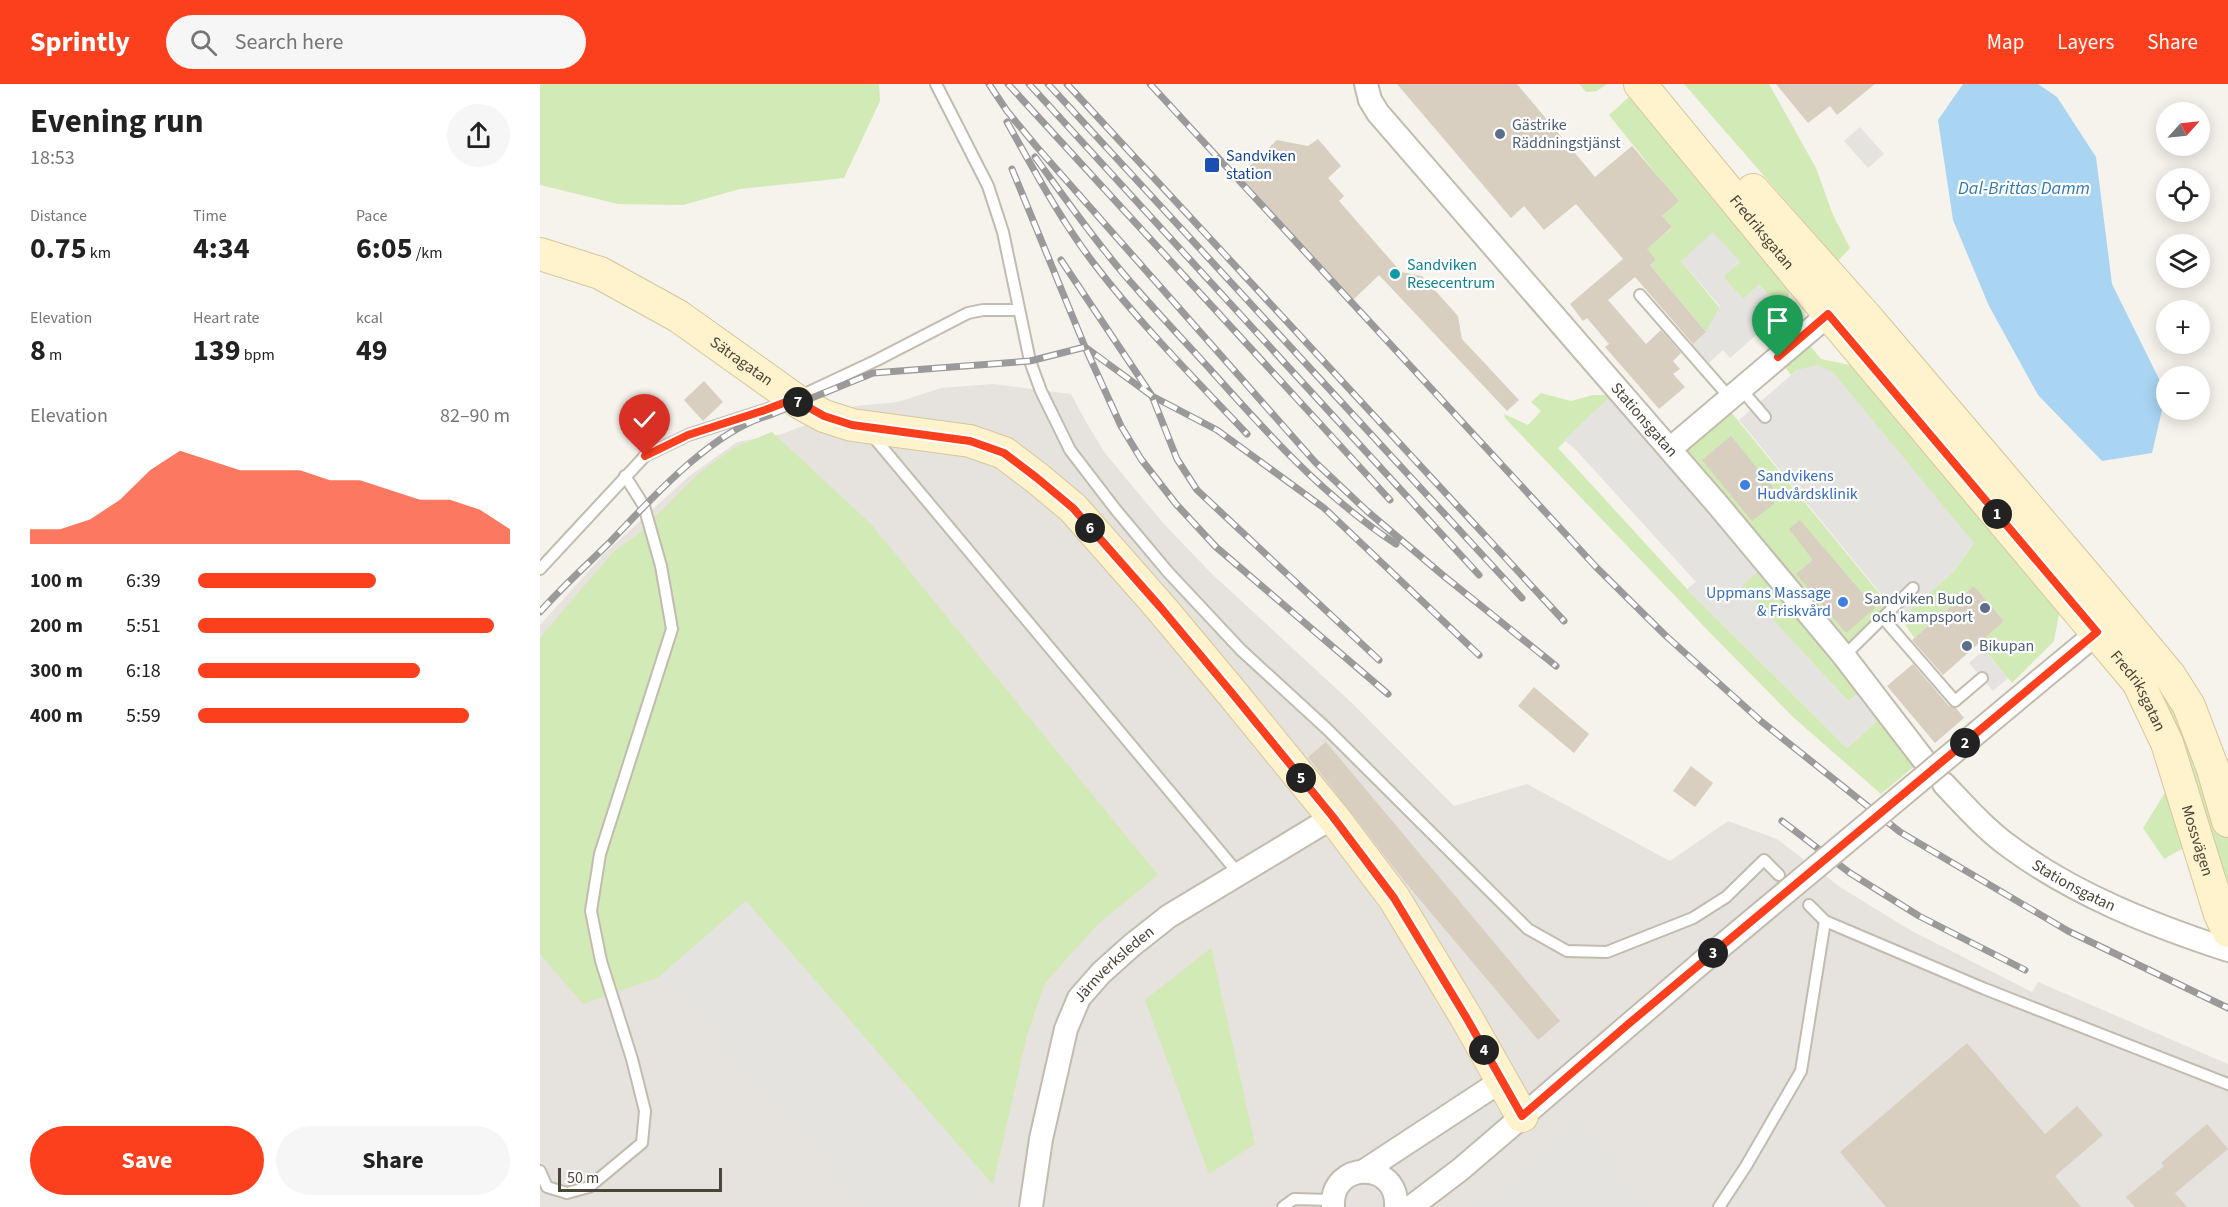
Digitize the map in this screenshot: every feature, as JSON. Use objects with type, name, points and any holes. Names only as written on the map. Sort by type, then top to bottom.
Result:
[{"type":"street","name":"Stationsgatan","points":[[1366,84],[1370,100],[1378,113],[1670,449],[1844,656],[1923,759]]},
{"type":"street","name":"Fredriksgatan","points":[[1640,84],[1839,306]]},
{"type":"street","name":"Fredriksgatan","points":[[1657,84],[1839,306],[2108,623],[2170,676],[2189,706],[2220,765]]},
{"type":"street","name":"Sätragatan","points":[[540,254],[600,273],[678,316],[794,399],[824,416],[852,425],[970,441],[1004,453],[1073,508],[1161,608],[1333,817],[1394,898],[1466,1017],[1522,1116]]},
{"type":"street","points":[[1670,449],[1839,306]]},
{"type":"street","name":"Fredriksgatan","points":[[2108,623],[2167,743],[2180,784]]},
{"type":"street","points":[[1411,1207],[1461,1169],[1700,964],[2108,623]]},
{"type":"street","points":[[2180,784],[2220,765],[2228,821]]},
{"type":"street","name":"Stationsgatan","points":[[1944,784],[1980,822],[2008,846],[2050,875],[2117,909],[2228,950]]},
{"type":"street","name":"Mossvägen","points":[[2180,784],[2220,914],[2228,931]]},
{"type":"street","name":"Järnverksleden","points":[[1031,1207],[1041,1139],[1066,1029],[1079,998],[1101,973],[1169,916],[1333,817]]},
{"type":"street","points":[[1333,1204],[1339,1183],[1346,1177],[1364,1171],[1501,1080]]},
{"type":"street","points":[[1364,1171],[1374,1172],[1391,1185],[1395,1194],[1396,1207]]},
{"type":"lane","points":[[936,84],[988,186],[1003,232],[1030,361],[1070,450],[1168,572],[1241,650],[1326,728],[1528,929],[1567,951],[1607,952],[1693,918],[1726,897],[1764,860],[1779,875]]},
{"type":"lane","points":[[1640,295],[1735,394],[1765,417]]},
{"type":"lane","points":[[540,569],[645,456],[688,435],[794,399],[875,361],[968,313],[983,309],[1019,310]]},
{"type":"lane","points":[[865,427],[1238,873]]},
{"type":"lane","points":[[540,1171],[547,1187],[567,1193],[590,1187],[642,1143],[645,1111],[632,1059],[601,961],[591,911],[600,854],[672,629],[661,566],[644,506],[625,476]]},
{"type":"lane","points":[[1844,656],[1913,588]]},
{"type":"lane","points":[[1882,618],[1955,701],[1982,678]]},
{"type":"lane","points":[[1809,905],[1825,921],[1985,989],[2228,1084]]},
{"type":"lane","points":[[1719,1207],[1746,1166],[1801,1071],[1825,921]]},
{"type":"lane","points":[[1283,1207],[1294,1199],[1333,1204]]},
{"type":"shaded area","points":[[1860,127],[1884,154],[1868,168],[1844,141]]},
{"type":"shaded area","points":[[1713,232],[1740,262],[1723,277],[1743,299],[1759,285],[1782,312],[1730,358],[1723,350],[1709,363],[1692,344],[1706,332],[1720,306],[1681,261]]},
{"type":"shaded area","points":[[1817,365],[1833,372],[1974,543],[1954,571],[1908,612],[1903,621],[1739,420],[1797,370]]},
{"type":"shaded area","points":[[993,384],[1071,394],[1105,453],[1164,524],[1212,574],[1353,704],[1454,806],[1527,784],[1670,861],[1728,821],[1777,839],[1840,887],[1910,930],[2032,992],[2038,982],[2228,1064],[2228,1207],[540,1207],[540,625],[605,553],[688,477],[737,442],[782,434],[855,406],[898,402],[941,388]]},
{"type":"shaded area","points":[[1617,390],[1767,563],[1742,586],[1848,701],[1867,687],[1887,712],[1847,748],[1687,589],[1696,582],[1575,449],[1564,440]]},
{"type":"shaded area","points":[[1984,650],[2008,678],[1993,691],[1969,663]]},
{"type":"shaded area","points":[[746,901],[993,1185],[968,1207],[859,1207],[659,977]]},
{"type":"shaded area","points":[[1579,1117],[1654,1207],[1471,1207]]},
{"type":"green space","points":[[540,84],[879,84],[880,101],[844,178],[740,189],[683,205],[618,204],[540,185]]},
{"type":"green space","points":[[1579,84],[1607,84],[1597,91],[1586,92]]},
{"type":"green space","points":[[1684,84],[1769,84],[1816,168],[1833,215],[1850,248],[1838,261]]},
{"type":"green space","points":[[1629,97],[1789,284],[1788,316],[1759,285],[1743,299],[1723,277],[1740,262],[1681,261],[1720,308],[1706,332],[1650,265],[1656,260],[1646,249],[1672,228],[1662,216],[1678,201],[1609,115]]},
{"type":"green space","points":[[1802,336],[1821,359],[1855,366],[2048,590],[2059,614],[2054,641],[2012,683],[1979,643],[2004,621],[1974,586],[1914,638],[1903,621],[1908,612],[1954,571],[1974,543],[1797,370],[1791,375],[1777,357]]},
{"type":"green space","points":[[1541,393],[1571,401],[1593,395],[1612,395],[1558,448],[1687,589],[1847,748],[1887,712],[1923,759],[1881,794],[1793,717],[1505,418],[1504,414],[1528,425],[1541,411],[1531,402]]},
{"type":"green space","points":[[1731,412],[1892,609],[1852,648],[1687,450]]},
{"type":"green space","points":[[772,432],[871,524],[1158,875],[1097,925],[1045,983],[1027,1035],[993,1185],[746,901],[659,977],[583,1004],[540,954],[540,638],[613,552],[636,536],[698,474],[735,447]]},
{"type":"green space","points":[[1767,563],[1867,687],[1848,701],[1741,586]]},
{"type":"green space","points":[[2147,649],[2228,821],[2228,931],[2196,841],[2164,859],[2143,828],[2166,791]]},
{"type":"green space","points":[[1211,948],[1255,1144],[1209,1174],[1145,1000]]},
{"type":"water","name":"Dal-Brittas Damm","points":[[1963,84],[2038,84],[2057,97],[2096,157],[2112,284],[2156,373],[2156,420],[2160,420],[2152,453],[2102,461],[2038,395],[1989,306],[1953,220],[1938,120]]},
{"type":"building","points":[[1397,84],[1517,84],[1595,177],[1632,146],[1679,201],[1662,216],[1672,227],[1647,249],[1656,260],[1650,265],[1706,332],[1693,344],[1635,277],[1608,300],[1646,344],[1661,330],[1681,353],[1673,361],[1680,369],[1673,374],[1685,387],[1659,409],[1605,347],[1609,344],[1587,318],[1583,321],[1570,304],[1623,259],[1576,204],[1544,230],[1524,206],[1511,218]]},
{"type":"building","points":[[1776,84],[1875,84],[1837,115],[1830,106],[1808,123]]},
{"type":"building","points":[[1318,139],[1341,166],[1328,178],[1344,196],[1339,201],[1401,272],[1422,276],[1458,316],[1462,339],[1519,400],[1507,411],[1379,275],[1352,301],[1238,178],[1277,140],[1308,146]]},
{"type":"building","points":[[704,381],[723,402],[703,421],[684,400]]},
{"type":"building","points":[[1731,436],[1775,490],[1768,495],[1775,503],[1752,521],[1702,460]]},
{"type":"building","points":[[1800,520],[1875,608],[1846,633],[1796,574],[1813,560],[1789,529]]},
{"type":"building","points":[[1974,586],[2004,621],[1943,675],[1912,640]]},
{"type":"building","points":[[1913,664],[1949,706],[1956,708],[1964,718],[1935,743],[1887,686]]},
{"type":"building","points":[[1534,687],[1589,734],[1574,753],[1518,706]]},
{"type":"building","points":[[1326,742],[1560,1021],[1538,1040],[1405,882],[1308,757]]},
{"type":"building","points":[[1691,766],[1713,783],[1695,807],[1673,791]]},
{"type":"building","points":[[1967,1043],[2045,1134],[2077,1106],[2103,1135],[2055,1176],[2081,1207],[1886,1207],[1840,1152]]},
{"type":"building","points":[[2207,1124],[2228,1149],[2175,1193],[2187,1207],[2135,1207],[2126,1197],[2164,1166],[2161,1163]]},
{"type":"railway","points":[[989,84],[1007,111],[1036,146],[1315,462],[1367,511],[1556,666]]},
{"type":"railway","points":[[1008,84],[1390,500]]},
{"type":"railway","points":[[1029,84],[1479,575]]},
{"type":"railway","points":[[1048,84],[1522,598]]},
{"type":"railway","points":[[1067,84],[1564,621]]},
{"type":"railway","points":[[1150,84],[1596,567],[1666,636],[1762,722],[1900,832],[2068,931],[2228,1008]]},
{"type":"railway","points":[[1007,122],[1059,213],[1095,265],[1150,330],[1247,434]]},
{"type":"railway","points":[[1035,157],[1117,266],[1252,415],[1320,484],[1369,525],[1396,544]]},
{"type":"railway","points":[[1012,169],[1085,347],[1121,426],[1141,459],[1176,504],[1216,547],[1388,694]]},
{"type":"railway","points":[[1061,260],[1152,396],[1177,459],[1197,490],[1379,660]]},
{"type":"railway","points":[[540,612],[684,468],[705,450],[748,423],[873,373],[1030,361],[1085,347],[1152,396],[1217,430],[1324,508],[1479,655]]},
{"type":"railway","points":[[1782,821],[1850,873],[1919,916],[2025,970]]},
{"type":"place","name":"Gästrike Räddningstjänst","points":[[1500,134]]},
{"type":"place","name":"Sandviken station","points":[[1212,165]]},
{"type":"place","name":"Sandviken Resecentrum","points":[[1395,274]]},
{"type":"place","name":"Sandvikens Hudvårdsklinik","points":[[1745,485]]},
{"type":"place","name":"Uppmans Massage & Friskvård","points":[[1843,602]]},
{"type":"place","name":"Sandviken Budo och kampsport","points":[[1985,608]]},
{"type":"place","name":"Bikupan","points":[[1967,646]]},
{"type":"route","points":[[645,456],[688,435],[794,399],[824,416],[852,425],[970,441],[1004,453],[1073,508],[1161,608],[1333,817],[1394,898],[1466,1017],[1522,1116],[1626,1026],[2097,632],[1828,314],[1778,357]]}]
